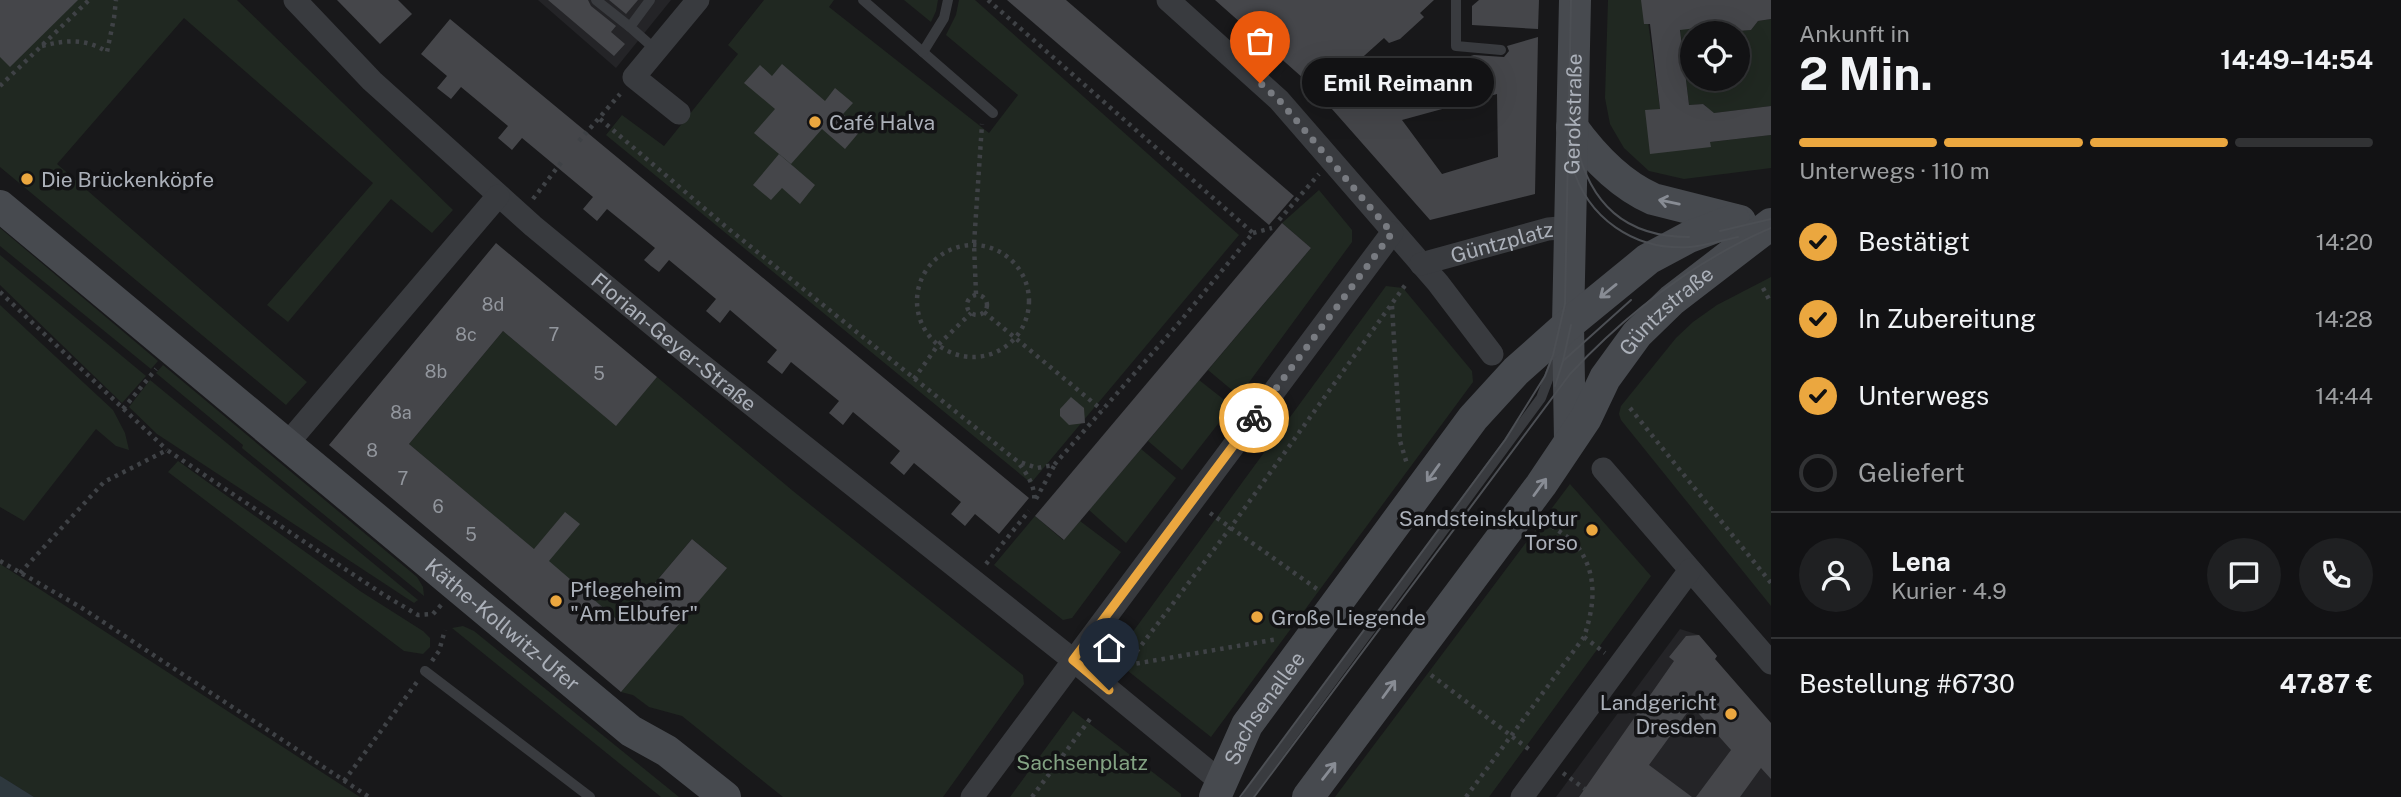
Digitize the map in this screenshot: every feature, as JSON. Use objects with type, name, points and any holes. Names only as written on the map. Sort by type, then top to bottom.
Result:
[{"type":"main road","name":"Gerokstraße","points":[[1571,227],[1575,0]]},
{"type":"main road","name":"Güntzstraße","points":[[1572,127],[1602,163],[1632,188],[1653,198],[1734,220],[1770,224]]},
{"type":"main road","name":"Käthe-Kollwitz-Ufer","points":[[0,206],[631,731],[667,751],[725,797]]},
{"type":"main road","name":"Güntzstraße","points":[[1568,324],[1648,259],[1689,237],[1734,220]]},
{"type":"main road","name":"Güntzstraße","points":[[1578,430],[1605,377],[1637,334],[1672,299],[1770,224]]},
{"type":"main road","name":"Güntzplatz","points":[[1571,227],[1568,324],[1578,430]]},
{"type":"main road","points":[[1504,362],[1568,324]]},
{"type":"main road","name":"Sachsenallee","points":[[1217,789],[1247,725],[1473,418],[1504,362]]},
{"type":"main road","points":[[1308,797],[1541,485],[1578,430]]},
{"type":"street","name":"Florian-Geyer-Straße","points":[[295,0],[372,81],[498,196],[688,354],[1073,660]]},
{"type":"street","points":[[679,113],[634,77],[698,0]]},
{"type":"street","points":[[1168,0],[1279,100],[1504,362]]},
{"type":"street","points":[[287,444],[498,196]]},
{"type":"street","name":"Güntzplatz","points":[[1421,264],[1548,229],[1571,227]]},
{"type":"street","points":[[972,797],[1392,233]]},
{"type":"street","points":[[1603,469],[1771,663]]},
{"type":"street","points":[[1522,797],[1690,570]]},
{"type":"street","points":[[1073,660],[1217,789]]},
{"type":"lane","points":[[596,0],[656,50]]},
{"type":"lane","points":[[630,27],[650,0]]},
{"type":"lane","points":[[863,0],[993,113]]},
{"type":"lane","points":[[923,52],[944,18],[948,0]]},
{"type":"lane","points":[[1456,0],[1456,46],[1501,50]]},
{"type":"lane","points":[[1247,797],[1541,398],[1568,324]]},
{"type":"lane","points":[[425,671],[590,797]]},
{"type":"path","points":[[0,86],[89,0]]},
{"type":"path","points":[[41,46],[80,40],[95,44],[107,52],[116,0]]},
{"type":"path","points":[[988,0],[1253,233]]},
{"type":"path","points":[[579,141],[634,77]]},
{"type":"path","points":[[600,119],[725,226],[1017,461],[1031,483],[1035,494],[1034,503],[1054,466],[1253,233],[1272,228]]},
{"type":"path","points":[[976,295],[974,244],[982,124]]},
{"type":"path","points":[[535,195],[563,160]]},
{"type":"path","points":[[1279,220],[1331,160]]},
{"type":"path","points":[[974,244],[987,246],[1009,257],[1025,278],[1030,302],[1028,315],[1017,337],[1008,346],[985,357],[960,356],[938,345],[921,323],[917,295],[920,281],[936,259],[947,251],[974,244]]},
{"type":"path","points":[[1121,672],[1231,527],[1406,284]]},
{"type":"path","points":[[1763,288],[1771,303]]},
{"type":"path","points":[[0,292],[167,450],[384,595],[418,615],[433,614]]},
{"type":"path","points":[[970,296],[982,296],[986,302],[984,312],[978,315],[971,313],[967,308],[970,296]]},
{"type":"path","points":[[1392,305],[1400,441],[1409,468]]},
{"type":"path","points":[[984,312],[1102,410]]},
{"type":"path","points":[[914,379],[938,345],[971,313]]},
{"type":"path","points":[[123,409],[154,371]]},
{"type":"path","points":[[1630,408],[1771,583]]},
{"type":"path","points":[[20,573],[104,482],[167,450]]},
{"type":"path","points":[[1017,461],[1037,468],[1054,466]]},
{"type":"path","points":[[987,563],[1029,511]]},
{"type":"path","points":[[1209,513],[1323,593]]},
{"type":"path","points":[[1466,797],[1584,637],[1591,614],[1594,585],[1580,549],[1539,516]]},
{"type":"path","points":[[0,561],[82,608],[369,797]]},
{"type":"path","points":[[344,781],[439,651],[444,629]]},
{"type":"path","points":[[1127,665],[1279,639]]},
{"type":"path","points":[[1424,671],[1534,753]]},
{"type":"path","points":[[1032,797],[1090,719]]},
{"type":"path","points":[[1572,780],[1585,789]]},
{"type":"shaded area","points":[[538,0],[671,0],[616,68]]},
{"type":"shaded area","name":"Landgericht Dresden","points":[[1680,629],[1699,635],[1717,656],[1715,659],[1771,724],[1771,797],[1556,797]]},
{"type":"shaded area","points":[[0,776],[2,777],[34,797],[0,797]]},
{"type":"green space","points":[[0,0],[237,0],[453,210],[432,233],[391,199],[288,322],[267,305],[373,183],[184,18],[57,164],[307,382],[286,405],[0,167]]},
{"type":"green space","points":[[764,0],[834,0],[829,7],[989,133],[1018,95],[946,35],[956,15],[959,0],[975,0],[1239,235],[1031,483],[606,135],[622,115],[664,146],[738,54],[728,45]]},
{"type":"green space","points":[[904,0],[938,0],[931,22]]},
{"type":"green space","points":[[1608,0],[1645,0],[1660,109],[1710,142],[1771,135],[1771,168],[1684,179],[1649,171],[1624,148],[1610,124],[1605,98]]},
{"type":"green space","points":[[1700,18],[1700,21],[1680,21],[1680,28],[1679,20]]},
{"type":"green space","points":[[1771,19],[1771,106],[1707,114],[1703,104],[1689,105],[1687,91],[1750,91],[1750,30],[1758,21]]},
{"type":"green space","points":[[1319,190],[1352,230],[1352,242],[1239,396],[1208,370],[1311,248],[1282,223]]},
{"type":"green space","points":[[0,228],[158,361],[151,369],[0,246]]},
{"type":"green space","points":[[0,255],[146,376],[122,403],[0,285]]},
{"type":"green space","points":[[1771,277],[1771,606],[1621,420],[1619,414],[1621,406],[1676,338],[1693,322],[1717,305]]},
{"type":"green space","points":[[1386,286],[1403,288],[1472,371],[1473,382],[1211,737],[1113,659]]},
{"type":"green space","points":[[0,305],[113,410],[125,433],[129,450],[116,446],[96,429],[24,521],[0,507]]},
{"type":"green space","points":[[503,331],[616,425],[657,377],[793,491],[1023,675],[1024,684],[943,797],[783,797],[682,716],[649,707],[633,695],[621,692],[726,567],[692,539],[621,623],[409,444]]},
{"type":"green space","points":[[163,365],[417,577],[423,587],[424,596],[242,448],[243,445],[156,373]]},
{"type":"green space","points":[[150,380],[418,600],[414,603],[157,434],[129,407]]},
{"type":"green space","points":[[1199,380],[1232,406],[1182,470],[1148,441]]},
{"type":"green space","points":[[1141,449],[1176,478],[1126,543],[1089,510]]},
{"type":"green space","points":[[178,461],[360,591],[423,631],[430,638],[430,647],[423,654],[404,651],[168,472]]},
{"type":"green space","points":[[1570,484],[1651,576],[1489,797],[1335,797]]},
{"type":"green space","points":[[1035,516],[1063,540],[1080,521],[1121,552],[1072,618],[1063,620],[994,565]]},
{"type":"green space","points":[[0,564],[360,797],[34,797],[0,776]]},
{"type":"green space","points":[[463,626],[474,631],[679,797],[661,797],[452,628]]},
{"type":"green space","name":"Sachsenplatz","points":[[1073,711],[1181,794],[1181,797],[1010,797]]},
{"type":"building","points":[[0,0],[78,0],[10,67],[0,57]]},
{"type":"building","points":[[337,0],[398,0],[412,14],[380,44]]},
{"type":"building","points":[[548,0],[588,0],[591,6],[616,26],[611,32],[625,44],[614,56]]},
{"type":"building","points":[[609,0],[638,0],[626,14]]},
{"type":"building","points":[[1007,0],[1066,0],[1294,196],[1269,225]]},
{"type":"building","points":[[1215,0],[1434,0],[1420,13],[1424,17],[1400,39],[1389,43],[1384,38],[1355,64],[1313,87]]},
{"type":"building","points":[[1479,0],[1539,0],[1538,29],[1472,25],[1472,6]]},
{"type":"building","points":[[1641,0],[1771,0],[1771,19],[1758,21],[1751,30],[1750,21],[1680,21],[1680,91],[1687,91],[1689,105],[1703,104],[1714,113],[1771,106],[1771,135],[1710,142],[1711,147],[1650,154],[1645,110],[1660,109],[1650,24],[1644,24]]},
{"type":"building","points":[[450,19],[1029,498],[999,534],[975,514],[965,526],[951,514],[961,502],[914,463],[904,475],[890,463],[900,451],[853,412],[843,425],[829,413],[839,401],[791,362],[782,374],[767,362],[777,350],[730,310],[720,323],[706,311],[716,299],[669,260],[659,272],[651,266],[644,260],[655,248],[607,209],[597,221],[583,209],[593,197],[522,138],[512,150],[498,138],[508,126],[461,87],[451,99],[437,88],[447,76],[421,54]]},
{"type":"building","points":[[1538,37],[1535,194],[1430,220],[1324,100],[1370,86],[1379,96],[1398,78],[1474,55],[1504,57],[1509,51],[1507,46]],"holes":[[[1497,94],[1498,157],[1442,174],[1402,120]]]},
{"type":"building","points":[[782,64],[825,101],[835,88],[853,103],[843,114],[861,130],[845,149],[822,129],[791,164],[754,133],[775,109],[744,83],[760,65],[772,76]]},
{"type":"building","points":[[779,154],[815,185],[800,204],[782,188],[771,200],[753,185]]},
{"type":"building","points":[[1282,223],[1311,248],[1064,540],[1035,516]]},
{"type":"building","points":[[496,243],[657,377],[616,426],[503,331],[409,444],[534,549],[565,512],[580,524],[549,561],[621,623],[692,539],[727,568],[621,692],[329,445]]},
{"type":"building","points":[[1071,397],[1084,408],[1085,423],[1069,425],[1060,416],[1060,409]]},
{"type":"building","name":"Landgericht Dresden","points":[[1699,635],[1717,656],[1715,659],[1771,723],[1771,779],[1761,768],[1740,797],[1696,797],[1731,750],[1692,706],[1649,765],[1692,797],[1579,797],[1674,661],[1669,657],[1686,636]]},
{"type":"tram line","points":[[1240,797],[1505,440],[1545,376],[1565,304],[1571,0]]},
{"type":"tram line","points":[[1576,143],[1582,165],[1591,183],[1601,200],[1614,213],[1646,231],[1689,237]]},
{"type":"tram line","points":[[1572,165],[1589,201],[1601,215],[1632,237],[1669,247],[1690,247],[1738,237]]},
{"type":"tram line","points":[[1720,231],[1771,219]]},
{"type":"tram line","points":[[1254,797],[1570,374],[1615,330],[1663,290],[1714,256],[1771,228]]},
{"type":"tram line","points":[[1563,361],[1631,300]]},
{"type":"tram line","points":[[1555,386],[1571,325]]},
{"type":"way so far","points":[[1254,418],[1392,233],[1279,100],[1260,83]]},
{"type":"place","name":"Emil Reimann","points":[[1260,83]]},
{"type":"place","name":"Café Halva","points":[[815,122]]},
{"type":"place","name":"Die Brückenköpfe","points":[[27,179]]},
{"type":"place","name":"Sandsteinskulptur Torso","points":[[1592,530]]},
{"type":"place","name":"Pflegeheim \"Am Elbufer\"","points":[[556,601]]},
{"type":"place","name":"Große Liegende","points":[[1257,617]]},
{"type":"place","name":"Landgericht Dresden","points":[[1731,714]]},
{"type":"route","points":[[1109,690],[1073,660],[1254,418]]}]
